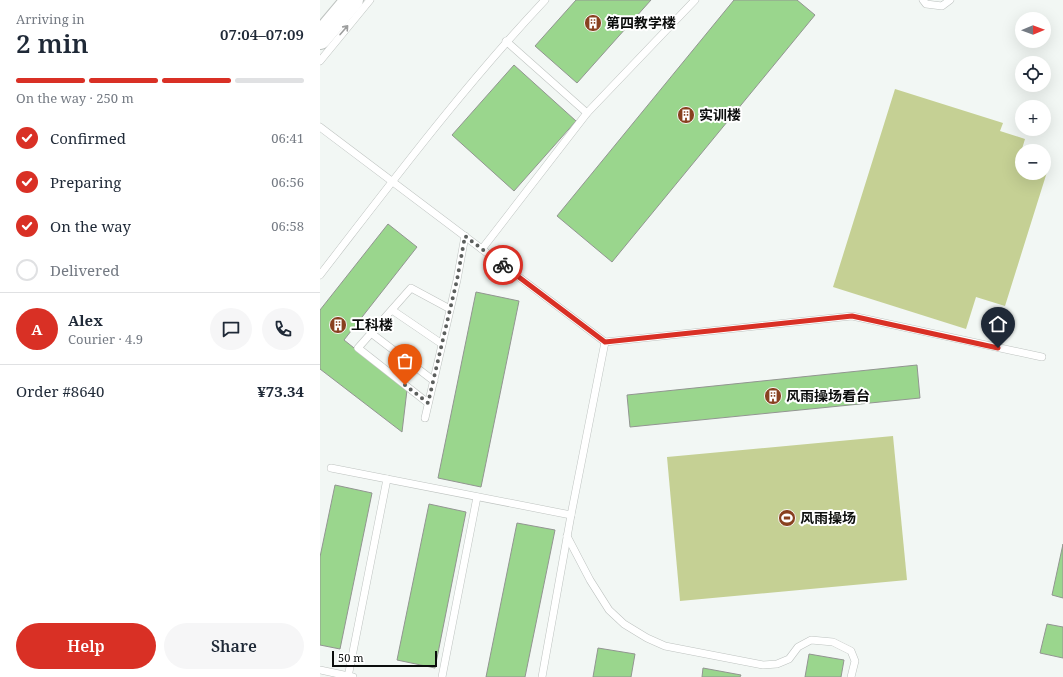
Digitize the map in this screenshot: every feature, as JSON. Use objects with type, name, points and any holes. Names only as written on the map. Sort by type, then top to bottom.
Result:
[{"type":"main road","points":[[320,38],[352,0]]},
{"type":"lane","points":[[320,61],[370,0]]},
{"type":"lane","points":[[320,275],[392,182],[506,41],[544,0]]},
{"type":"lane","points":[[482,249],[588,112],[694,0]]},
{"type":"lane","points":[[923,0],[926,4],[942,6],[950,0]]},
{"type":"lane","points":[[506,41],[588,112]]},
{"type":"lane","points":[[320,127],[605,342],[852,316],[1042,357]]},
{"type":"lane","points":[[425,418],[465,236]]},
{"type":"lane","points":[[428,403],[358,348],[411,288],[450,309]]},
{"type":"lane","points":[[392,310],[442,344]]},
{"type":"lane","points":[[371,333],[434,381]]},
{"type":"lane","points":[[542,677],[567,536],[605,342]]},
{"type":"lane","points":[[331,468],[571,515]]},
{"type":"lane","points":[[320,670],[350,677],[387,479]]},
{"type":"lane","points":[[442,677],[477,497]]},
{"type":"lane","points":[[567,536],[590,580],[609,610],[624,624],[647,638],[665,646],[763,665],[777,664],[789,659],[798,647],[812,640],[833,642],[851,651],[855,661],[851,677]]},
{"type":"green space","points":[[895,89],[1003,123],[1000,131],[1025,139],[1023,144],[1015,144],[1015,180],[1044,180],[1005,306],[976,297],[966,329],[833,287]]},
{"type":"green space","name":"风雨操场","points":[[893,436],[907,580],[680,601],[667,457]]},
{"type":"building","name":"第四教学楼","points":[[576,0],[651,0],[577,83],[535,46]]},
{"type":"building","name":"实训楼","points":[[734,0],[797,0],[815,15],[612,262],[557,216]]},
{"type":"building","points":[[514,65],[576,121],[514,191],[452,135]]},
{"type":"building","name":"工科楼","points":[[388,224],[417,247],[344,340],[407,390],[402,432],[320,369],[320,310]]},
{"type":"building","points":[[476,292],[519,301],[481,487],[438,478]]},
{"type":"building","name":"风雨操场看台","points":[[917,365],[920,398],[630,427],[627,395]]},
{"type":"building","points":[[335,485],[372,493],[340,649],[320,645],[320,557]]},
{"type":"building","points":[[429,504],[466,512],[435,668],[397,660]]},
{"type":"building","points":[[517,523],[555,530],[525,677],[486,677]]},
{"type":"building","points":[[1063,544],[1063,598],[1052,595]]},
{"type":"building","points":[[1047,624],[1063,627],[1063,658],[1040,653]]},
{"type":"building","points":[[598,648],[635,654],[631,677],[593,677]]},
{"type":"building","points":[[809,654],[844,660],[841,677],[805,677]]},
{"type":"building","points":[[703,668],[741,675],[740,677],[702,677]]},
{"type":"way so far","points":[[405,385],[428,403],[457,280],[465,236],[503,265]]},
{"type":"place","name":"第四教学楼","points":[[593,23]]},
{"type":"place","name":"实训楼","points":[[686,115]]},
{"type":"place","name":"工科楼","points":[[338,325]]},
{"type":"place","name":"风雨操场看台","points":[[773,396]]},
{"type":"place","name":"风雨操场","points":[[787,518]]},
{"type":"route","points":[[503,265],[605,342],[852,316],[998,348]]}]
